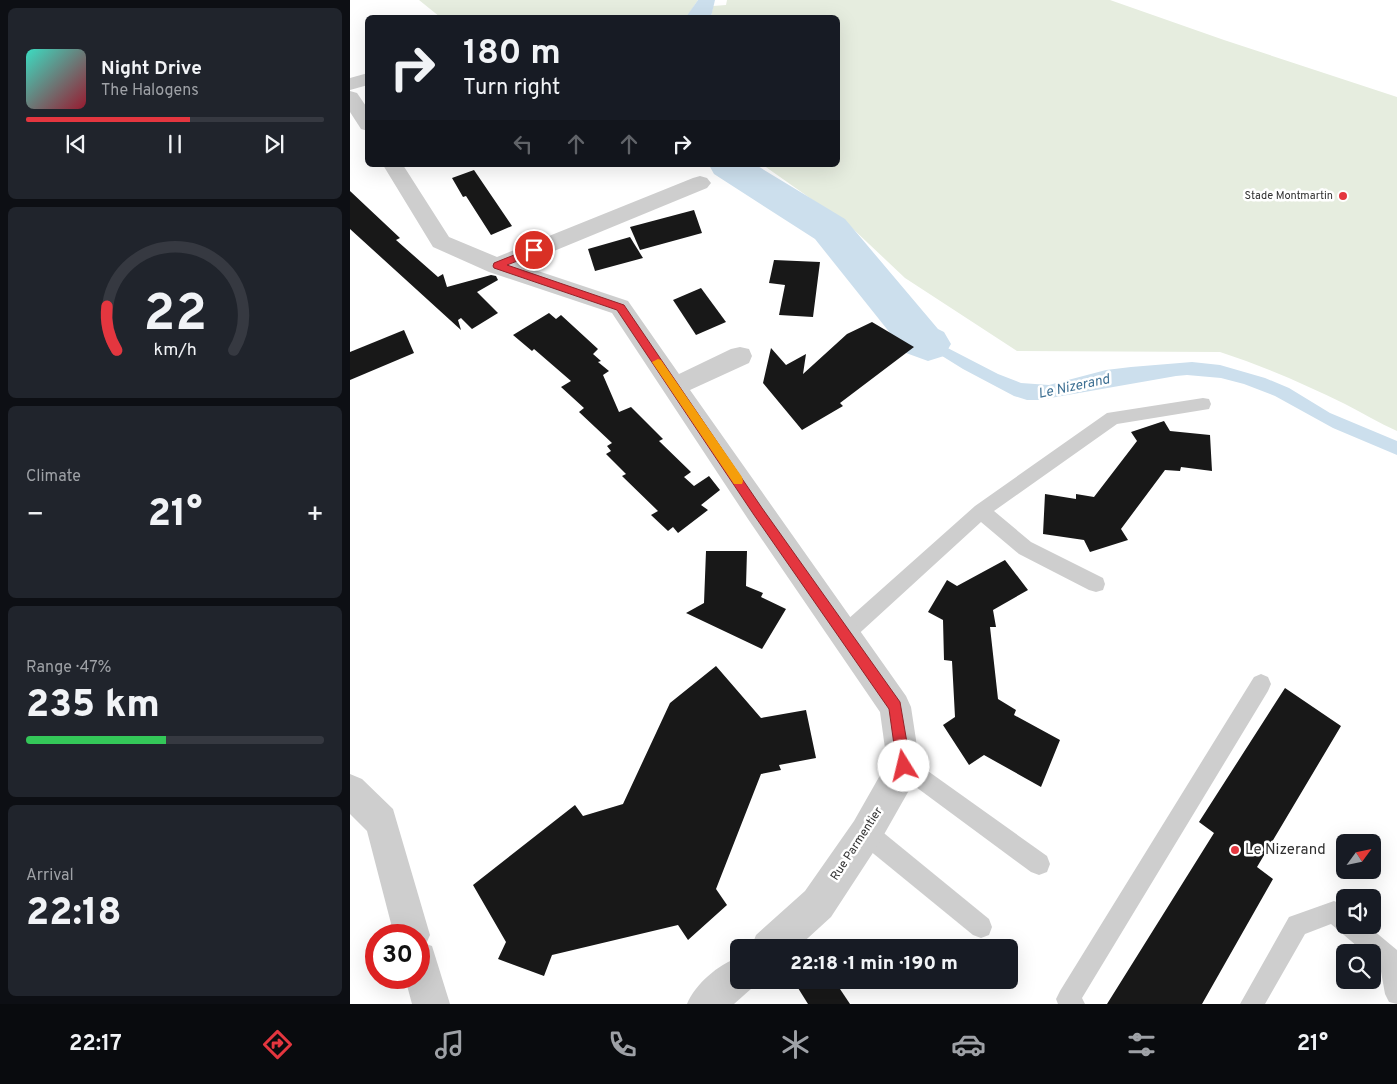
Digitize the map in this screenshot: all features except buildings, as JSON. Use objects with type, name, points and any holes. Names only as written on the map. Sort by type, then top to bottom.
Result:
[{"type":"street","points":[[350,84],[365,80]]},
{"type":"street","points":[[350,97],[365,120]]},
{"type":"street","points":[[394,167],[441,242],[498,266],[620,307],[895,707],[904,766]]},
{"type":"street","points":[[498,266],[700,183]]},
{"type":"street","points":[[674,387],[740,356]]},
{"type":"street","name":"Rue Parmentier","points":[[779,939],[818,904],[866,833],[904,766]]},
{"type":"street","points":[[350,792],[381,821],[409,924]]},
{"type":"street","points":[[706,1004],[730,982]]},
{"type":"street","points":[[427,989],[431,1004]]},
{"type":"lane","points":[[845,634],[981,511],[1113,418],[1203,404]]},
{"type":"lane","points":[[981,511],[1025,548],[1096,584]]},
{"type":"lane","points":[[1073,1004],[1068,999],[1261,684]]},
{"type":"lane","points":[[904,766],[1039,864]]},
{"type":"lane","points":[[866,833],[981,927]]},
{"type":"lane","points":[[1252,1004],[1296,925],[1334,912],[1336,914]]},
{"type":"lane","points":[[1360,934],[1391,960],[1397,994]]},
{"type":"shaded area","points":[[419,0],[698,0],[688,15],[438,15]]},
{"type":"shaded area","points":[[727,0],[1110,0],[1397,97],[1397,431],[1299,382],[1220,352],[1017,351],[905,278],[851,227],[766,167],[840,167],[840,15],[712,15],[713,6],[726,5]]},
{"type":"water","points":[[698,0],[715,0],[711,15],[687,15]]},
{"type":"water","points":[[713,167],[755,167],[855,239],[884,278],[864,286],[826,233],[762,188]]},
{"type":"water","points":[[891,287],[920,329],[938,343],[998,374],[1021,383],[1049,385],[1106,370],[1131,367],[1192,362],[1220,365],[1265,378],[1289,388],[1330,413],[1397,441],[1397,455],[1333,428],[1275,396],[1244,384],[1221,378],[1176,376],[1039,400],[1027,400],[1014,396],[963,369],[918,341],[871,295]]},
{"type":"waterway","name":"Le Nizerand","points":[[731,167],[830,229],[922,341],[928,344]]},
{"type":"slow traffic","points":[[658,362],[738,481]]},
{"type":"place","name":"Stade Montmartin","points":[[1343,196]]},
{"type":"place","name":"Le Nizerand","points":[[1235,850]]},
{"type":"route","points":[[534,250],[498,266],[620,307],[758,511],[895,707],[904,766]]}]
